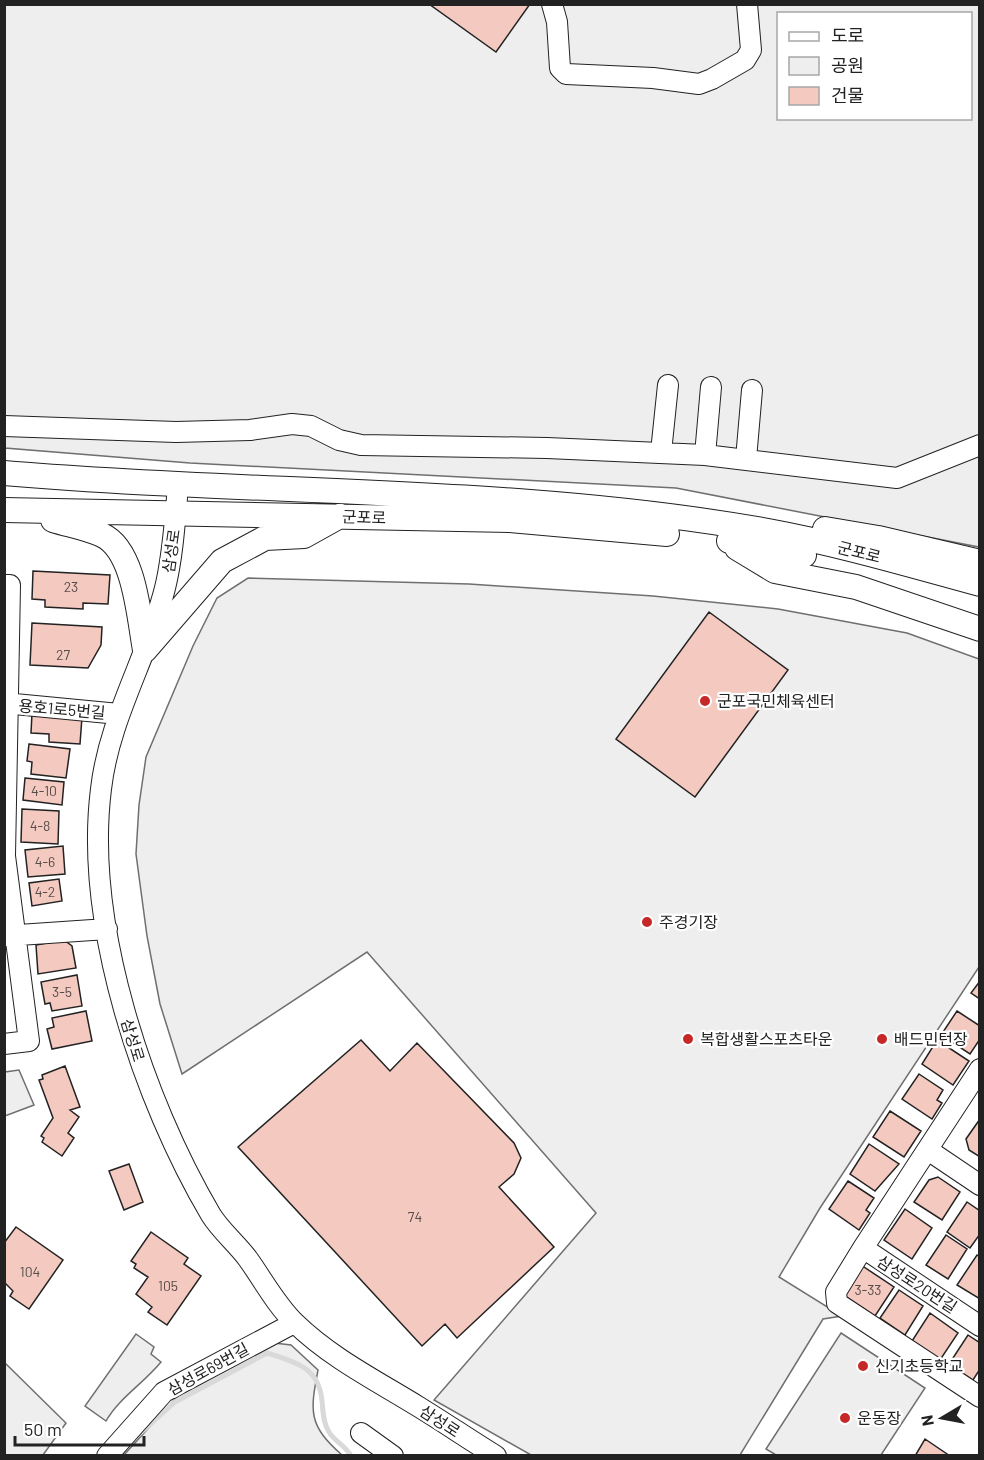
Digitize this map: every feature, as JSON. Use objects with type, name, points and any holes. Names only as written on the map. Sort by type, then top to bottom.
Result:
[{"type":"main road","name":"군포로","points":[[4,473],[178,486],[320,490],[463,498],[630,512],[769,531],[876,556],[980,584]]},
{"type":"main road","points":[[367,517],[366,509],[370,508],[446,508],[463,498]]},
{"type":"main road","name":"군포로","points":[[630,512],[670,507],[779,522],[878,538],[980,562]]},
{"type":"main road","name":"군포로","points":[[15,511],[510,520],[722,540],[872,568],[980,598]]},
{"type":"main road","points":[[15,511],[104,536],[114,545],[132,579],[145,650]]},
{"type":"main road","points":[[145,650],[222,561],[266,538],[304,536],[340,516]]},
{"type":"main road","name":"군포로","points":[[722,540],[775,571],[856,587],[980,629]]},
{"type":"street","points":[[552,4],[557,22],[560,68],[566,74],[580,77],[653,78],[699,84],[745,60],[752,50],[747,4]]},
{"type":"street","points":[[661,452],[668,385]]},
{"type":"street","points":[[705,455],[711,387]]},
{"type":"street","points":[[746,459],[752,390]]},
{"type":"street","points":[[4,426],[176,432],[250,429],[292,424],[311,426],[339,440],[361,445],[661,452],[746,459],[897,478],[980,444]]},
{"type":"street","name":"삼성로","points":[[178,486],[165,587],[145,650],[119,714],[107,752],[100,792],[99,844],[107,929],[120,994],[136,1055],[186,1168],[213,1218],[243,1252],[294,1323],[333,1353],[496,1455]]},
{"type":"street","points":[[4,585],[10,585],[5,779],[5,856],[9,937],[29,1041],[4,1044]]},
{"type":"street","name":"용호1로5번길","points":[[7,704],[119,714]]},
{"type":"street","points":[[9,937],[107,929]]},
{"type":"street","name":"삼성로20번길","points":[[980,1069],[891,1200],[863,1248],[980,1326]]},
{"type":"street","points":[[927,1150],[980,1185]]},
{"type":"street","points":[[863,1248],[836,1292],[837,1303],[980,1397]]},
{"type":"street","name":"삼성로69번길","points":[[107,1455],[164,1392],[294,1323]]},
{"type":"street","points":[[361,1433],[393,1455]]},
{"type":"green space","points":[[4,5],[979,5],[979,547],[676,488],[190,463],[5,448]]},
{"type":"green space","name":"복합생활스포츠타운","points":[[248,578],[469,584],[653,596],[778,609],[907,633],[979,659],[979,967],[820,1208],[779,1277],[842,1316],[823,1319],[740,1455],[531,1455],[434,1400],[596,1213],[367,952],[182,1074],[160,1004],[147,936],[136,854],[139,805],[146,757],[193,646],[217,598]]},
{"type":"green space","points":[[19,1070],[34,1105],[5,1116],[5,1072]]},
{"type":"green space","name":"운동장","points":[[841,1333],[925,1388],[881,1455],[776,1455],[766,1449]]},
{"type":"green space","points":[[136,1334],[154,1347],[151,1354],[161,1362],[118,1405],[106,1421],[85,1406]]},
{"type":"green space","points":[[266,1342],[291,1345],[318,1370],[313,1407],[314,1417],[323,1435],[342,1455],[123,1456],[186,1387]]},
{"type":"green space","points":[[5,1363],[66,1423],[43,1455],[5,1455]]},
{"type":"building","points":[[429,4],[530,4],[496,52]]},
{"type":"building","points":[[33,571],[110,575],[108,604],[83,603],[83,609],[45,607],[45,600],[32,599]]},
{"type":"building","name":"군포국민체육센터","points":[[709,612],[788,670],[695,797],[616,739]]},
{"type":"building","points":[[32,623],[102,627],[101,645],[88,668],[30,665]]},
{"type":"building","points":[[32,713],[82,717],[80,744],[49,742],[49,734],[31,733]]},
{"type":"building","points":[[29,744],[70,749],[66,778],[31,774],[32,762],[27,761]]},
{"type":"building","points":[[25,778],[64,782],[62,805],[23,800]]},
{"type":"building","points":[[22,809],[59,811],[58,844],[21,842]]},
{"type":"building","points":[[63,846],[65,874],[28,877],[25,850]]},
{"type":"building","points":[[59,879],[62,901],[32,906],[29,883]]},
{"type":"building","points":[[64,940],[72,946],[76,968],[38,974],[36,945]]},
{"type":"building","points":[[77,975],[82,1006],[52,1011],[50,1003],[45,1004],[41,982]]},
{"type":"building","points":[[980,981],[980,999],[971,993]]},
{"type":"building","points":[[86,1011],[92,1041],[52,1049],[47,1029],[54,1027],[52,1018]]},
{"type":"building","points":[[957,1011],[980,1026],[980,1039],[970,1054],[941,1035]]},
{"type":"building","points":[[361,1040],[390,1071],[417,1043],[514,1143],[521,1158],[514,1174],[499,1187],[554,1247],[457,1338],[445,1324],[422,1346],[238,1147]]},
{"type":"building","points":[[937,1040],[969,1061],[953,1085],[922,1064]]},
{"type":"building","points":[[65,1066],[80,1107],[70,1110],[79,1117],[68,1133],[74,1138],[62,1156],[42,1142],[44,1138],[41,1136],[53,1118],[39,1080],[43,1079],[42,1075]]},
{"type":"building","points":[[919,1074],[943,1090],[937,1100],[942,1103],[932,1119],[902,1099]]},
{"type":"building","points":[[890,1111],[921,1131],[904,1157],[873,1137]]},
{"type":"building","points":[[980,1119],[980,1157],[969,1150],[966,1139]]},
{"type":"building","points":[[869,1144],[899,1164],[875,1191],[850,1174]]},
{"type":"building","points":[[129,1164],[143,1202],[124,1210],[109,1171]]},
{"type":"building","points":[[938,1177],[960,1192],[942,1220],[914,1202],[929,1180]]},
{"type":"building","points":[[848,1181],[874,1198],[866,1210],[870,1213],[859,1230],[829,1209]]},
{"type":"building","points":[[967,1202],[980,1211],[980,1234],[970,1248],[947,1232]]},
{"type":"building","points":[[905,1209],[932,1228],[912,1259],[884,1240]]},
{"type":"building","points":[[16,1227],[63,1260],[29,1309],[10,1296],[13,1291],[4,1282],[4,1243]]},
{"type":"building","points":[[151,1232],[188,1258],[184,1264],[201,1276],[167,1325],[148,1312],[152,1307],[136,1294],[148,1277],[134,1268],[136,1264],[131,1261]]},
{"type":"building","points":[[946,1235],[967,1249],[948,1279],[926,1265]]},
{"type":"building","points":[[977,1255],[980,1257],[980,1299],[957,1285]]},
{"type":"building","points":[[861,1265],[894,1287],[875,1316],[842,1294]]},
{"type":"building","points":[[899,1290],[923,1306],[905,1335],[880,1318]]},
{"type":"building","points":[[930,1313],[958,1333],[940,1360],[912,1341]]},
{"type":"building","points":[[968,1335],[980,1343],[980,1369],[973,1380],[949,1364]]},
{"type":"building","points":[[925,1439],[950,1456],[915,1456]]},
{"type":"waterway","points":[[137,1436],[175,1402],[267,1353],[296,1363],[311,1373],[320,1390],[327,1428],[351,1456]]},
{"type":"place","name":"군포국민체육센터","points":[[705,701]]},
{"type":"place","name":"주경기장","points":[[647,922]]},
{"type":"place","name":"복합생활스포츠타운","points":[[688,1039]]},
{"type":"place","name":"배드민턴장","points":[[882,1039]]},
{"type":"place","name":"신기초등학교","points":[[863,1366]]},
{"type":"place","name":"운동장","points":[[845,1418]]}]
